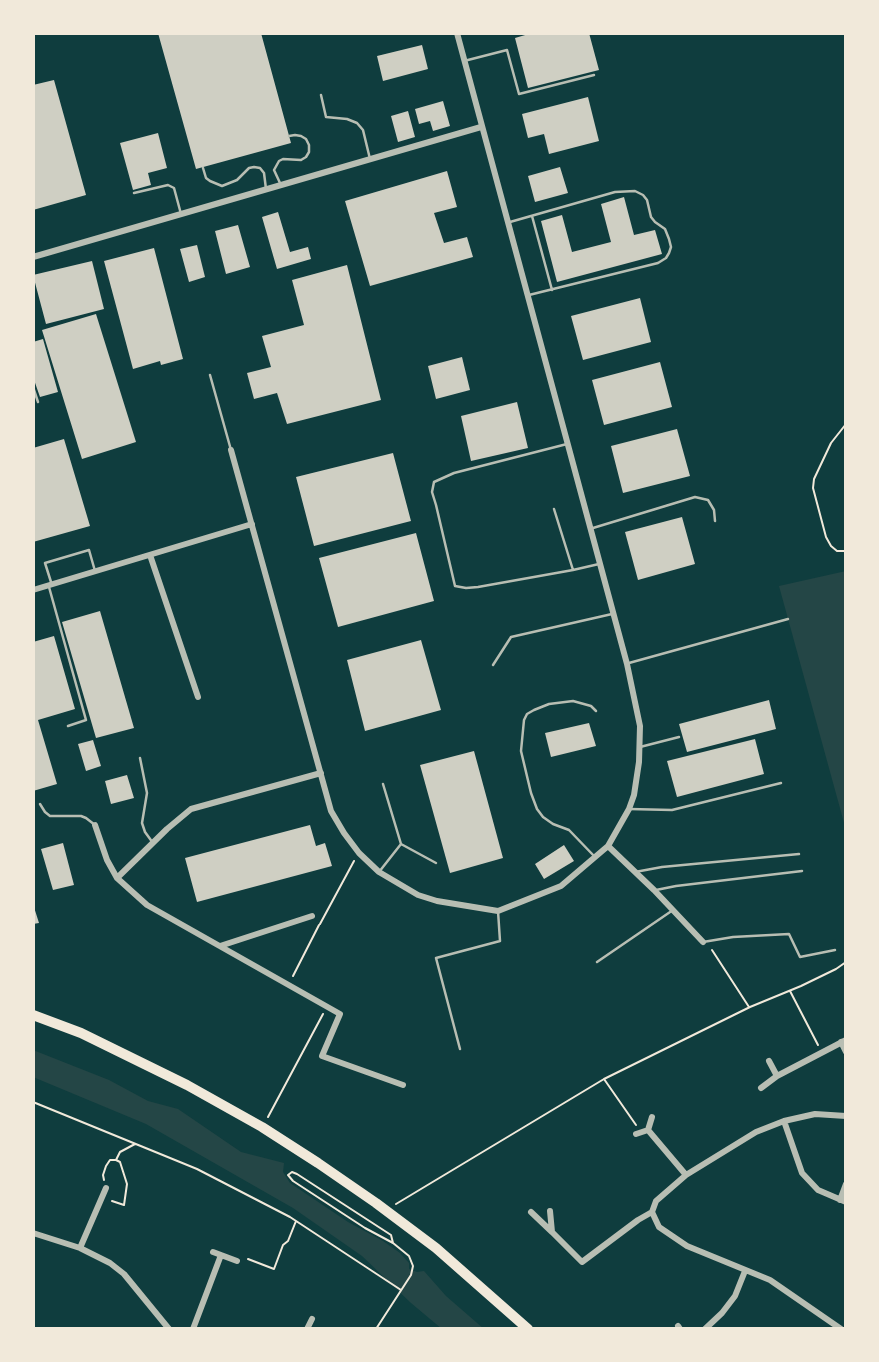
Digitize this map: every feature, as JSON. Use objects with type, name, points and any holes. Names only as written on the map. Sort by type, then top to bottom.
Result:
[{"type":"highway","points":[[33,1015],[81,1033],[163,1073],[262,1127],[416,1233],[528,1329]]},
{"type":"street","points":[[231,450],[331,811],[359,853],[379,872],[418,895],[437,901],[498,911],[561,886],[608,846],[629,809],[639,762],[640,726],[627,664],[457,33]]},
{"type":"street","points":[[33,257],[481,127]]},
{"type":"street","points":[[33,590],[252,524]]},
{"type":"street","points":[[150,555],[198,697]]},
{"type":"street","points":[[117,878],[191,810],[321,773]]},
{"type":"street","points":[[95,825],[107,860],[117,878],[147,905],[340,1014],[322,1056],[403,1085]]},
{"type":"street","points":[[608,846],[703,942]]},
{"type":"street","points":[[220,946],[312,916]]},
{"type":"street","points":[[761,1088],[777,1076],[843,1041],[846,1052]]},
{"type":"street","points":[[769,1061],[777,1076]]},
{"type":"street","points":[[531,1212],[582,1262],[652,1212],[656,1201],[686,1175],[756,1132],[784,1121],[815,1114],[846,1115]]},
{"type":"street","points":[[652,1117],[642,1133],[686,1175]]},
{"type":"street","points":[[784,1121],[802,1173],[818,1190],[843,1201],[846,1184]]},
{"type":"street","points":[[80,1248],[106,1188]]},
{"type":"street","points":[[550,1211],[552,1232]]},
{"type":"street","points":[[652,1212],[659,1227],[687,1246],[770,1280],[841,1329]]},
{"type":"street","points":[[33,1233],[80,1248],[110,1263],[124,1274],[169,1329]]},
{"type":"street","points":[[213,1252],[237,1261]]},
{"type":"street","points":[[193,1329],[221,1255]]},
{"type":"street","points":[[705,1329],[735,1296],[745,1271]]},
{"type":"street","points":[[307,1329],[312,1319]]},
{"type":"lane","points":[[464,61],[506,50],[519,94],[594,75]]},
{"type":"lane","points":[[321,95],[326,117],[358,123],[363,130],[370,159]]},
{"type":"lane","points":[[281,185],[274,170],[279,161],[301,160],[309,152],[306,139],[289,136]]},
{"type":"lane","points":[[203,168],[206,178],[222,186],[237,180],[249,168],[260,168],[264,173],[266,189]]},
{"type":"lane","points":[[134,193],[168,185],[174,188],[181,214]]},
{"type":"lane","points":[[507,222],[615,192],[635,191],[647,200],[651,216],[666,229],[669,239],[669,253],[658,263],[527,296]]},
{"type":"lane","points":[[532,216],[552,289]]},
{"type":"lane","points":[[210,375],[231,450]]},
{"type":"lane","points":[[33,387],[38,402]]},
{"type":"lane","points":[[567,444],[454,472],[434,482],[432,492],[455,586],[478,587],[599,564]]},
{"type":"lane","points":[[590,529],[695,497],[708,500],[714,510],[715,521]]},
{"type":"lane","points":[[554,509],[573,570]]},
{"type":"lane","points":[[68,726],[86,720],[45,563],[89,550],[95,571]]},
{"type":"lane","points":[[493,665],[511,637],[613,614]]},
{"type":"lane","points":[[627,664],[788,619]]},
{"type":"lane","points":[[595,857],[569,830],[553,824],[537,809],[521,751],[524,720],[527,714],[534,710],[549,704],[573,701],[591,706],[596,711]]},
{"type":"lane","points":[[640,747],[679,737]]},
{"type":"lane","points":[[140,758],[147,793],[142,823],[153,843]]},
{"type":"lane","points":[[629,809],[672,810],[781,783]]},
{"type":"lane","points":[[383,784],[401,844],[436,863]]},
{"type":"lane","points":[[40,804],[50,816],[81,816],[95,825]]},
{"type":"lane","points":[[379,872],[401,844]]},
{"type":"lane","points":[[635,872],[799,854]]},
{"type":"lane","points":[[654,890],[802,871]]},
{"type":"lane","points":[[597,962],[673,910]]},
{"type":"lane","points":[[460,1049],[436,958],[500,941],[498,911]]},
{"type":"lane","points":[[703,942],[733,937],[789,934],[800,957],[835,950]]},
{"type":"path","points":[[846,424],[831,443],[814,479],[813,488],[826,537],[837,551],[846,551]]},
{"type":"path","points":[[289,985],[359,853]]},
{"type":"path","points":[[703,942],[709,944],[750,1007]]},
{"type":"path","points":[[391,1208],[604,1079],[846,962]]},
{"type":"path","points":[[790,990],[821,1053]]},
{"type":"path","points":[[262,1127],[327,1006]]},
{"type":"path","points":[[604,1079],[642,1133]]},
{"type":"path","points":[[33,1102],[197,1169],[296,1220],[401,1290]]},
{"type":"path","points":[[116,1160],[120,1152],[136,1144]]},
{"type":"path","points":[[102,1197],[124,1205],[127,1184],[123,1169],[116,1160],[110,1160],[106,1166],[103,1175],[106,1188]]},
{"type":"path","points":[[376,1329],[411,1275],[413,1266],[409,1256],[393,1243],[292,1181],[288,1175],[292,1172],[297,1174],[391,1235],[393,1243]]},
{"type":"path","points":[[237,1261],[246,1258],[274,1269],[296,1220]]},
{"type":"shaded area","points":[[846,571],[846,830],[779,586]]},
{"type":"shaded area","points":[[33,1050],[109,1080],[148,1101],[178,1109],[241,1152],[284,1163],[283,1172],[290,1183],[400,1253],[409,1263],[409,1269],[424,1271],[446,1296],[484,1329],[442,1329],[362,1256],[293,1208],[146,1124],[33,1077]]},
{"type":"building","points":[[158,33],[261,33],[291,143],[196,169]]},
{"type":"building","points":[[532,33],[589,33],[599,70],[528,88],[515,38]]},
{"type":"building","points":[[422,45],[428,69],[383,81],[377,56]]},
{"type":"building","points":[[54,80],[86,195],[33,210],[33,85]]},
{"type":"building","points":[[588,97],[599,141],[549,154],[544,134],[528,138],[522,114]]},
{"type":"building","points":[[443,101],[450,126],[433,131],[430,121],[419,124],[415,109]]},
{"type":"building","points":[[408,111],[415,137],[398,142],[391,116]]},
{"type":"building","points":[[158,133],[167,168],[148,173],[151,185],[133,190],[120,143]]},
{"type":"building","points":[[560,167],[568,193],[535,202],[528,176]]},
{"type":"building","points":[[447,171],[457,207],[434,213],[444,243],[467,237],[473,257],[370,286],[345,201]]},
{"type":"building","points":[[624,197],[634,235],[655,230],[662,254],[557,282],[541,221],[562,215],[572,252],[611,242],[601,204]]},
{"type":"building","points":[[278,212],[290,252],[308,247],[311,259],[277,269],[262,217]]},
{"type":"building","points":[[238,225],[250,267],[226,274],[215,231]]},
{"type":"building","points":[[197,245],[205,277],[189,282],[180,249]]},
{"type":"building","points":[[154,248],[183,359],[161,365],[160,361],[133,369],[104,261]]},
{"type":"building","points":[[92,261],[104,309],[46,324],[33,275]]},
{"type":"building","points":[[347,265],[381,400],[287,424],[277,393],[254,399],[247,373],[271,367],[262,336],[304,325],[292,280]]},
{"type":"building","points":[[640,298],[651,342],[583,360],[571,316]]},
{"type":"building","points":[[96,314],[136,442],[82,459],[42,330]]},
{"type":"building","points":[[43,339],[58,392],[40,397],[33,377],[33,342]]},
{"type":"building","points":[[462,357],[470,390],[436,399],[428,366]]},
{"type":"building","points":[[660,362],[672,407],[604,425],[592,380]]},
{"type":"building","points":[[517,402],[528,448],[471,461],[461,416]]},
{"type":"building","points":[[677,429],[690,476],[623,493],[611,446]]},
{"type":"building","points":[[64,439],[90,526],[33,542],[33,448]]},
{"type":"building","points":[[393,453],[411,521],[314,546],[296,477]]},
{"type":"building","points":[[682,517],[695,564],[638,580],[625,532]]},
{"type":"building","points":[[416,533],[434,601],[338,627],[319,558]]},
{"type":"building","points":[[100,611],[134,728],[96,738],[62,622]]},
{"type":"building","points":[[54,636],[75,709],[38,720],[57,784],[33,791],[33,642]]},
{"type":"building","points":[[421,640],[441,710],[365,731],[347,660]]},
{"type":"building","points":[[769,700],[776,729],[687,752],[679,724]]},
{"type":"building","points":[[589,723],[596,746],[551,757],[545,733]]},
{"type":"building","points":[[755,739],[764,774],[677,797],[667,761]]},
{"type":"building","points":[[93,740],[101,766],[86,771],[78,744]]},
{"type":"building","points":[[474,751],[503,858],[450,873],[420,765]]},
{"type":"building","points":[[127,775],[134,798],[111,804],[105,781]]},
{"type":"building","points":[[310,825],[316,846],[325,843],[332,866],[197,902],[185,858]]},
{"type":"building","points":[[63,843],[74,885],[53,890],[41,849]]},
{"type":"building","points":[[564,845],[574,861],[544,879],[535,864]]},
{"type":"building","points":[[33,904],[39,923],[33,924]]}]
